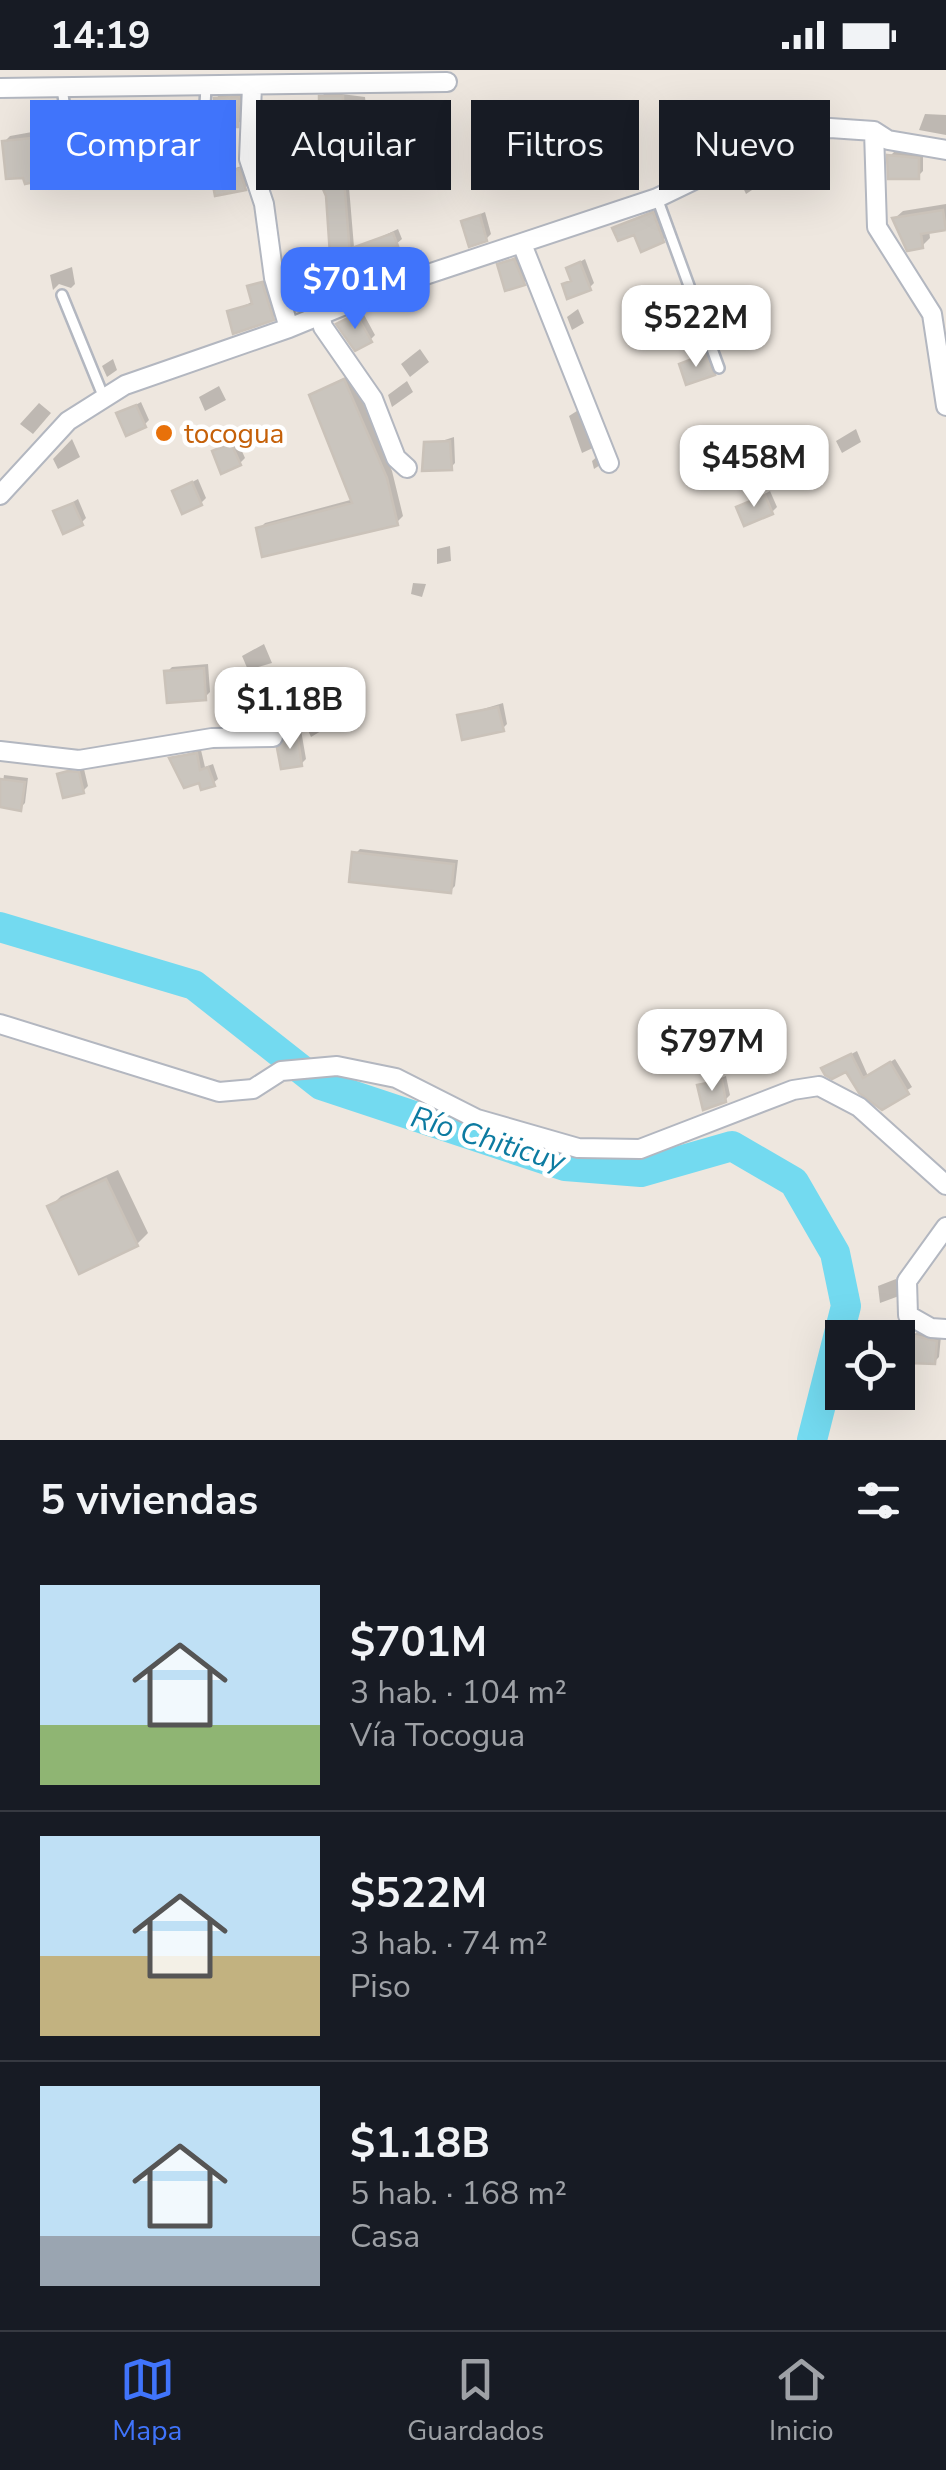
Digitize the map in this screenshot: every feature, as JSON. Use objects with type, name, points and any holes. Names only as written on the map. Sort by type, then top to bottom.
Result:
[{"type":"street","points":[[0,88],[252,86],[452,76]]},
{"type":"street","points":[[252,86],[249,159],[264,204],[274,278],[289,328]]},
{"type":"street","points":[[0,494],[68,421],[125,385],[289,328],[389,287],[657,198],[783,138],[830,128],[874,131],[888,140],[946,150]]},
{"type":"street","points":[[874,131],[877,228],[932,314],[946,406]]},
{"type":"street","points":[[522,244],[609,463]]},
{"type":"street","points":[[320,316],[322,328],[373,399],[393,452],[407,468]]},
{"type":"street","points":[[0,751],[78,760],[264,736]]},
{"type":"street","points":[[0,1024],[219,1092],[253,1090],[288,1070],[318,1067],[337,1066],[396,1078],[477,1119],[578,1148],[640,1149],[793,1090],[819,1086],[859,1107],[946,1185]]},
{"type":"street","points":[[946,1227],[906,1281],[908,1315],[931,1328],[946,1329]]},
{"type":"lane","points":[[205,100],[206,86]]},
{"type":"lane","points":[[62,89],[64,100]]},
{"type":"lane","points":[[657,198],[720,368]]},
{"type":"lane","points":[[62,295],[104,398]]},
{"type":"lane","points":[[252,679],[264,736]]},
{"type":"building","points":[[319,96],[343,96],[343,100],[319,100]]},
{"type":"building","points":[[239,97],[238,127],[236,100],[214,98]]},
{"type":"building","points":[[30,138],[30,183],[25,184],[23,178],[6,179],[2,141]]},
{"type":"building","points":[[887,155],[919,158],[919,179],[888,179]]},
{"type":"building","points":[[236,170],[246,190],[215,196],[214,190],[236,190]]},
{"type":"building","points":[[323,190],[345,190],[350,254],[330,255]]},
{"type":"building","points":[[943,210],[946,230],[921,234],[923,248],[907,251],[892,218]]},
{"type":"building","points":[[653,212],[664,242],[641,252],[634,235],[618,241],[612,228]]},
{"type":"building","points":[[480,215],[487,241],[469,247],[461,221]]},
{"type":"building","points":[[393,233],[398,246],[390,249],[398,271],[366,283],[352,248]]},
{"type":"building","points":[[514,259],[525,285],[505,291],[497,264]]},
{"type":"building","points":[[580,262],[591,290],[567,299],[562,284],[571,281],[566,268]]},
{"type":"building","points":[[262,282],[274,320],[233,334],[227,311],[252,304],[247,286]]},
{"type":"building","points":[[356,314],[372,342],[355,351],[336,324]]},
{"type":"building","points":[[705,354],[715,375],[686,385],[679,364]]},
{"type":"building","points":[[344,379],[387,478],[398,525],[262,557],[256,528],[352,503],[309,395]]},
{"type":"building","points":[[136,405],[146,427],[126,436],[116,413]]},
{"type":"building","points":[[450,441],[452,470],[422,471],[424,442]]},
{"type":"building","points":[[231,443],[241,465],[221,474],[212,451]]},
{"type":"building","points":[[192,482],[202,505],[182,514],[172,491]]},
{"type":"building","points":[[765,495],[773,514],[744,526],[736,507]]},
{"type":"building","points":[[73,503],[83,525],[63,534],[53,511]]},
{"type":"building","points":[[204,668],[206,700],[167,703],[164,671]]},
{"type":"building","points":[[498,707],[504,731],[462,740],[457,715]]},
{"type":"building","points":[[297,733],[302,766],[281,769],[277,748],[285,735]]},
{"type":"building","points":[[197,753],[200,770],[208,767],[215,786],[201,790],[199,783],[184,788],[169,758]]},
{"type":"building","points":[[79,772],[84,793],[63,798],[57,774]]},
{"type":"building","points":[[0,779],[25,782],[21,811],[0,807]]},
{"type":"building","points":[[352,852],[454,864],[451,893],[349,882]]},
{"type":"building","points":[[851,1054],[863,1078],[890,1062],[909,1094],[882,1110],[859,1093],[846,1072],[832,1079],[825,1075],[821,1068]]},
{"type":"building","points":[[722,1080],[726,1102],[703,1110],[697,1085]]},
{"type":"building","points":[[106,1179],[138,1246],[79,1274],[47,1206]]},
{"type":"building","points":[[915,1336],[937,1341],[935,1364],[915,1363]]},
{"type":"waterway","name":"Río Chiticuy","points":[[0,927],[194,985],[321,1085],[565,1166],[641,1172],[732,1146],[794,1182],[835,1253],[846,1306],[812,1440]]},
{"type":"place","name":"tocogua","points":[[164,433]]}]
